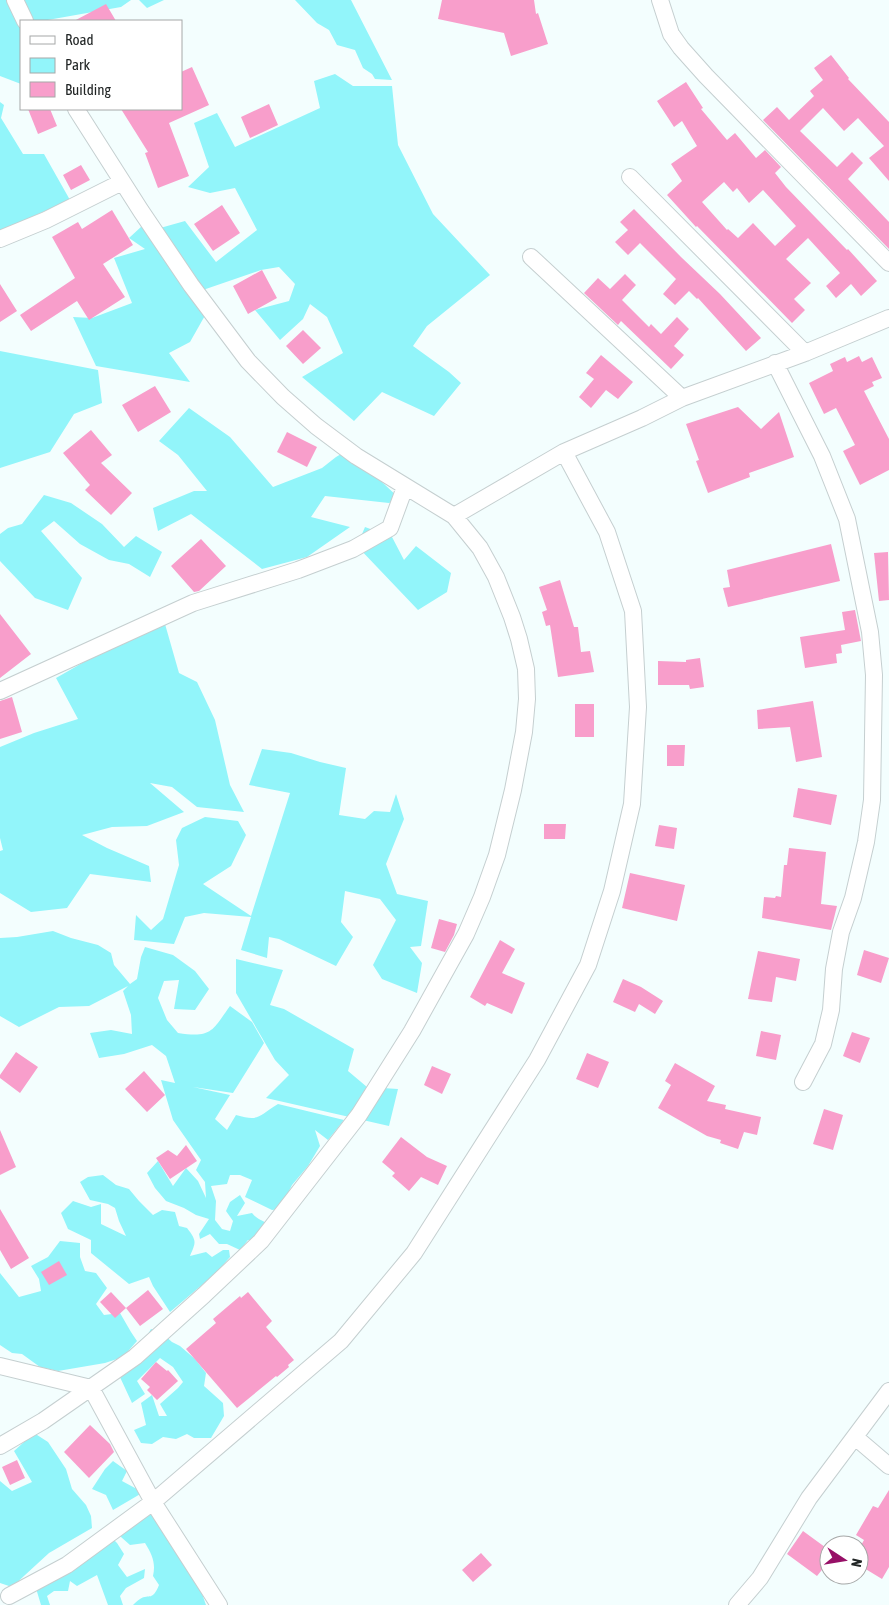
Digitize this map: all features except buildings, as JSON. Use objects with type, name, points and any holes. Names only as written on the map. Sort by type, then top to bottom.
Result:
[{"type":"street","points":[[15,0],[25,20]]},
{"type":"street","points":[[660,0],[671,34],[681,48],[706,76],[889,263]]},
{"type":"street","points":[[0,1446],[43,1421],[134,1357],[261,1241],[365,1106],[416,1023],[466,934],[482,897],[497,855],[515,781],[524,732],[527,699],[526,669],[519,639],[496,577],[480,548],[454,516],[356,456],[316,426],[283,397],[248,361],[191,285],[141,212],[77,110]]},
{"type":"street","points":[[630,177],[805,353]]},
{"type":"street","points":[[0,239],[46,220],[122,182]]},
{"type":"street","points":[[531,257],[682,398]]},
{"type":"street","points":[[454,516],[564,452],[682,398],[805,353],[889,318]]},
{"type":"street","points":[[775,363],[822,456],[846,519],[870,632],[874,675],[872,800],[866,842],[853,898],[841,932],[834,969],[830,1010],[823,1044],[803,1082]]},
{"type":"street","points":[[9,1596],[67,1565],[153,1502],[341,1341],[414,1253],[537,1060],[588,965],[612,891],[632,804],[638,707],[633,611],[607,532],[564,452]]},
{"type":"street","points":[[0,692],[193,603],[298,570],[352,549],[390,528],[405,487]]},
{"type":"street","points":[[0,1366],[90,1388],[153,1502],[218,1605]]},
{"type":"street","points":[[737,1605],[760,1578],[809,1498],[889,1391]]},
{"type":"street","points":[[854,1437],[889,1466]]},
{"type":"green space","points":[[0,0],[11,0],[21,20],[20,84],[0,76]]},
{"type":"green space","points":[[16,0],[131,0],[121,7],[48,20],[25,20]]},
{"type":"green space","points":[[139,0],[164,0],[147,8]]},
{"type":"green space","points":[[295,0],[351,0],[392,80],[375,79],[372,74],[363,68],[355,50],[337,45],[329,30],[317,23]]},
{"type":"green space","points":[[335,74],[353,86],[392,86],[398,145],[433,214],[490,275],[427,326],[413,346],[461,383],[434,416],[382,392],[354,421],[302,377],[343,353],[327,317],[310,304],[303,319],[280,340],[255,310],[289,301],[295,284],[279,267],[261,270],[200,291],[207,312],[190,342],[169,353],[190,382],[96,366],[73,317],[92,318],[132,303],[114,258],[145,249],[129,238],[142,226],[153,230],[185,221],[216,262],[257,230],[235,188],[210,193],[188,187],[209,167],[194,123],[217,113],[235,147],[320,108],[314,81]]},
{"type":"green space","points":[[0,102],[4,105],[1,118],[23,154],[44,154],[70,200],[0,231]]},
{"type":"green space","points":[[0,351],[98,370],[102,403],[74,414],[50,452],[0,468]]},
{"type":"green space","points":[[189,408],[230,437],[273,487],[322,468],[348,450],[400,499],[389,503],[325,496],[311,517],[350,527],[307,557],[262,569],[191,514],[158,531],[153,508],[194,491],[207,491],[178,455],[159,441]]},
{"type":"green space","points":[[44,495],[71,503],[102,524],[124,547],[136,536],[162,552],[150,577],[129,564],[109,560],[80,544],[54,521],[41,531],[82,578],[68,610],[35,598],[0,561],[0,534],[8,528],[22,524]]},
{"type":"green space","points":[[365,527],[392,537],[404,560],[416,546],[451,573],[447,592],[418,610],[357,546]]},
{"type":"green space","points":[[163,617],[179,673],[197,682],[215,720],[230,785],[244,812],[197,807],[172,787],[150,783],[184,812],[147,826],[112,827],[82,835],[149,866],[151,882],[90,874],[67,908],[31,912],[0,893],[0,851],[3,850],[0,838],[0,747],[34,733],[78,719],[56,678]]},
{"type":"green space","points":[[262,749],[291,753],[346,768],[339,815],[365,819],[374,811],[390,812],[396,794],[404,819],[386,864],[397,894],[428,901],[421,946],[410,947],[422,963],[417,993],[382,979],[373,965],[396,920],[380,899],[345,891],[341,922],[353,937],[336,966],[279,939],[269,937],[267,958],[241,950],[251,917],[204,913],[185,917],[174,944],[134,940],[136,915],[151,930],[163,919],[179,865],[176,840],[182,828],[205,817],[238,821],[246,835],[231,866],[203,884],[251,916],[290,793],[249,785]]},
{"type":"green space","points":[[53,931],[98,945],[111,953],[114,965],[130,984],[137,979],[145,947],[173,955],[195,971],[209,989],[195,1010],[174,1009],[179,980],[164,981],[158,998],[167,1020],[178,1033],[198,1034],[210,1031],[230,1006],[252,1022],[264,1043],[233,1093],[193,1087],[230,1095],[215,1119],[227,1130],[236,1115],[255,1118],[278,1104],[344,1120],[328,1140],[315,1130],[320,1146],[308,1166],[292,1185],[280,1209],[272,1210],[245,1197],[252,1180],[240,1175],[230,1175],[227,1184],[211,1186],[216,1201],[215,1220],[222,1229],[230,1231],[233,1221],[226,1211],[230,1202],[240,1195],[245,1203],[237,1216],[252,1213],[272,1227],[271,1239],[248,1240],[240,1250],[227,1244],[219,1244],[210,1234],[200,1239],[199,1234],[209,1219],[166,1201],[155,1188],[147,1173],[158,1161],[173,1186],[186,1168],[198,1181],[206,1198],[205,1182],[196,1170],[201,1160],[173,1120],[161,1080],[175,1083],[166,1056],[152,1045],[124,1054],[99,1058],[90,1033],[111,1030],[132,1034],[131,1015],[123,991],[128,986],[89,1006],[59,1007],[19,1027],[0,1016],[0,938]]},
{"type":"green space","points":[[236,959],[283,970],[270,1005],[284,1009],[354,1049],[348,1071],[367,1087],[398,1089],[389,1126],[266,1098],[289,1075],[275,1060],[236,993]]},
{"type":"green space","points":[[103,1175],[116,1185],[129,1189],[153,1215],[162,1210],[175,1212],[179,1226],[187,1228],[193,1236],[194,1244],[190,1256],[206,1252],[212,1257],[223,1250],[229,1250],[230,1257],[216,1273],[170,1312],[149,1277],[129,1284],[91,1253],[91,1240],[68,1229],[61,1213],[73,1201],[91,1207],[101,1204],[101,1224],[126,1236],[115,1208],[108,1204],[90,1200],[80,1182],[88,1177]]},
{"type":"green space","points":[[60,1241],[80,1243],[80,1257],[85,1271],[96,1273],[107,1288],[96,1304],[104,1315],[120,1313],[137,1341],[123,1357],[105,1363],[58,1371],[40,1367],[22,1354],[12,1353],[0,1345],[0,1273],[19,1297],[41,1291],[39,1279],[31,1266],[48,1257]]},
{"type":"green space","points":[[151,1329],[162,1333],[195,1359],[206,1373],[204,1386],[223,1403],[224,1416],[211,1438],[194,1438],[187,1434],[176,1439],[163,1437],[152,1444],[141,1443],[134,1430],[146,1425],[141,1403],[152,1395],[159,1416],[167,1416],[160,1404],[183,1382],[173,1367],[160,1358],[137,1381],[145,1394],[132,1403],[119,1375],[135,1357]]},
{"type":"green space","points":[[34,1433],[48,1442],[66,1469],[72,1489],[86,1505],[91,1516],[92,1528],[49,1553],[12,1587],[0,1583],[0,1481],[12,1491],[32,1482],[14,1451]]},
{"type":"green space","points":[[113,1461],[127,1471],[122,1481],[135,1488],[149,1480],[154,1486],[113,1510],[106,1495],[92,1489],[105,1469]]},
{"type":"green space","points":[[161,1506],[199,1585],[206,1605],[133,1605],[143,1597],[153,1595],[157,1590],[159,1585],[153,1576],[153,1559],[145,1543],[130,1545],[112,1529]]},
{"type":"green space","points":[[112,1538],[124,1554],[118,1565],[127,1577],[145,1569],[144,1578],[126,1588],[120,1596],[123,1605],[108,1605],[97,1575],[77,1586],[70,1581],[68,1591],[54,1591],[47,1596],[50,1605],[41,1605],[35,1585]]}]
